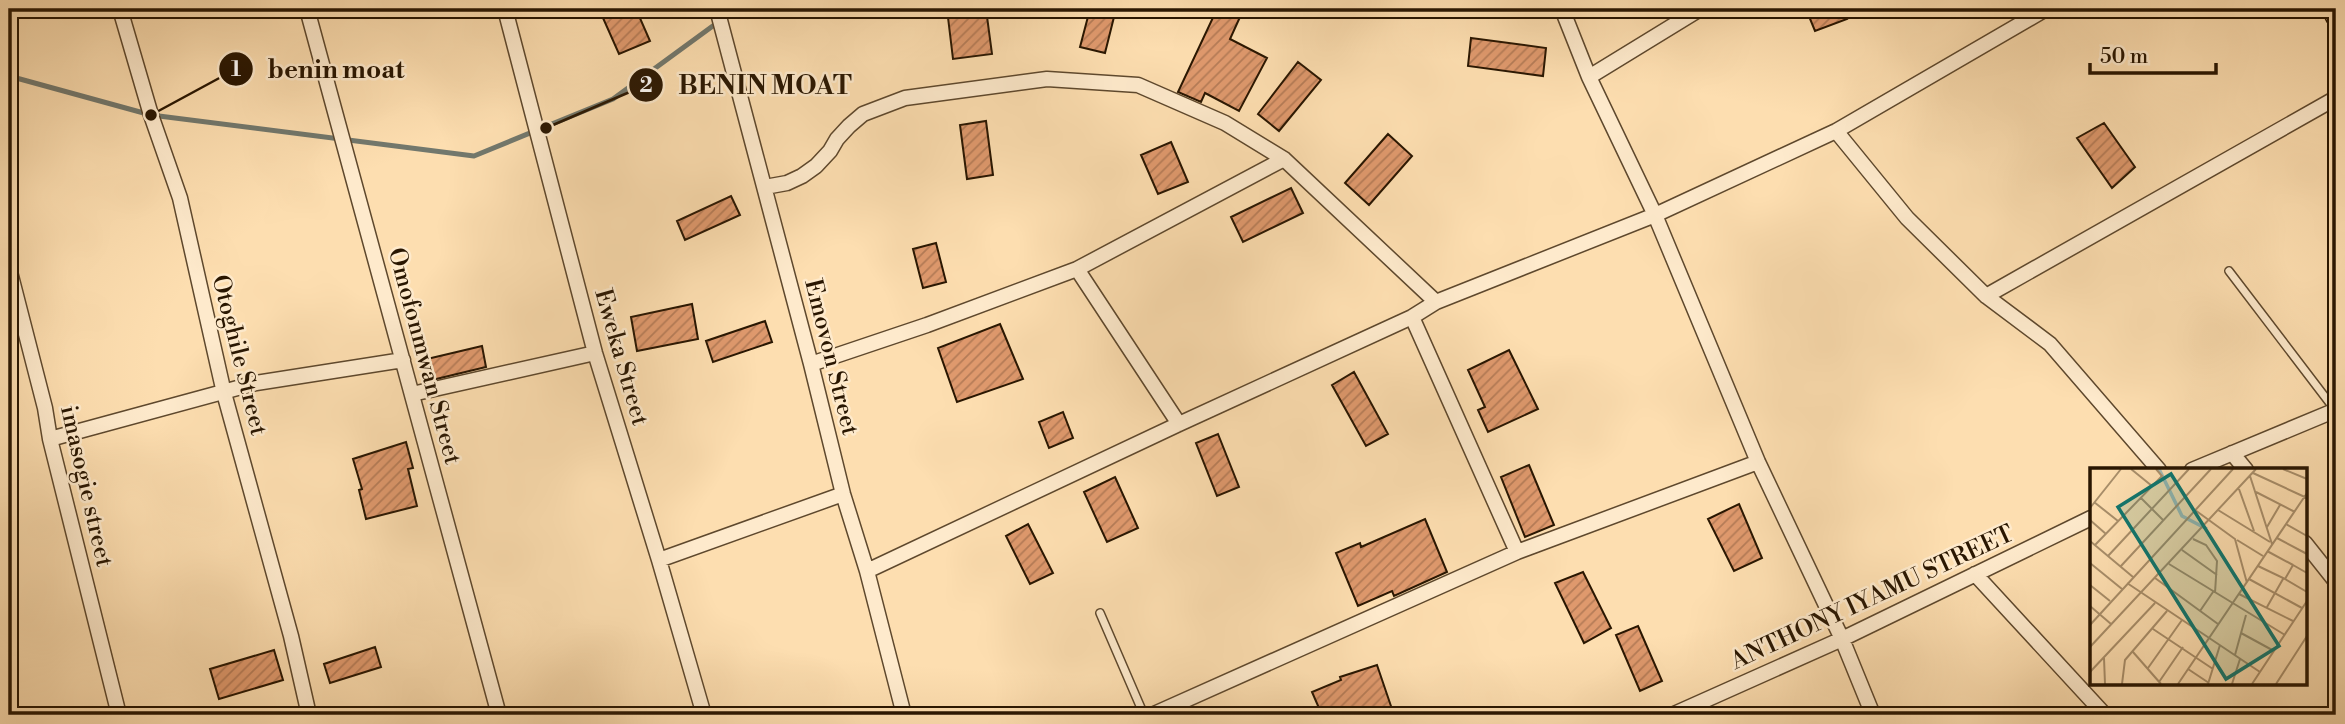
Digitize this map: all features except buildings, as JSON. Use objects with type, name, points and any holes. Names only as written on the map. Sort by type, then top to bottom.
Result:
[{"type":"street","name":"Otoghile Street","points":[[120,9],[151,115],[180,198],[224,393],[309,715]]},
{"type":"street","name":"Omofonmwan Street","points":[[307,9],[499,715]]},
{"type":"street","name":"Eweka Street","points":[[505,9],[595,353],[704,715]]},
{"type":"street","name":"Emovon Street","points":[[717,9],[811,364],[842,494],[867,571],[904,715]]},
{"type":"street","points":[[1562,9],[1589,77],[1655,215],[1758,462],[1842,639],[1873,715]]},
{"type":"street","points":[[1589,77],[1700,9]]},
{"type":"street","points":[[867,571],[1412,317],[1436,302],[1655,215],[1836,131],[2046,9]]},
{"type":"street","points":[[2332,9],[2336,17]]},
{"type":"street","points":[[765,187],[787,183],[802,176],[816,166],[849,126],[863,114],[905,98],[1047,79],[1138,85],[1225,123],[1284,159],[1436,302]]},
{"type":"street","points":[[1986,296],[2336,98]]},
{"type":"street","points":[[1836,131],[1906,218],[1986,296],[2050,344],[2157,468]]},
{"type":"street","points":[[811,364],[927,325],[1077,269],[1284,159]]},
{"type":"street","name":"imasogie street","points":[[9,268],[119,715]]},
{"type":"street","points":[[1077,269],[1179,424]]},
{"type":"street","points":[[1412,317],[1517,552]]},
{"type":"street","points":[[412,394],[595,353]]},
{"type":"street","points":[[50,439],[256,383],[403,360]]},
{"type":"street","points":[[2197,468],[2336,410]]},
{"type":"street","points":[[2232,453],[2244,468]]},
{"type":"street","points":[[1152,715],[1517,552],[1758,462]]},
{"type":"street","points":[[659,560],[842,494]]},
{"type":"street","name":"ANTHONY IYAMU STREET","points":[[1672,715],[1842,639],[2090,518]]},
{"type":"street","points":[[2306,544],[2336,582]]},
{"type":"street","points":[[1975,574],[2105,715]]},
{"type":"lane","points":[[2229,271],[2336,410]]},
{"type":"lane","points":[[1100,614],[1144,715]]},
{"type":"waterway","points":[[9,76],[151,115],[474,156],[613,99],[736,9]]},
{"type":"place","name":"benin moat","points":[[151,115]]},
{"type":"place","name":"BENIN MOAT","points":[[546,128]]}]
